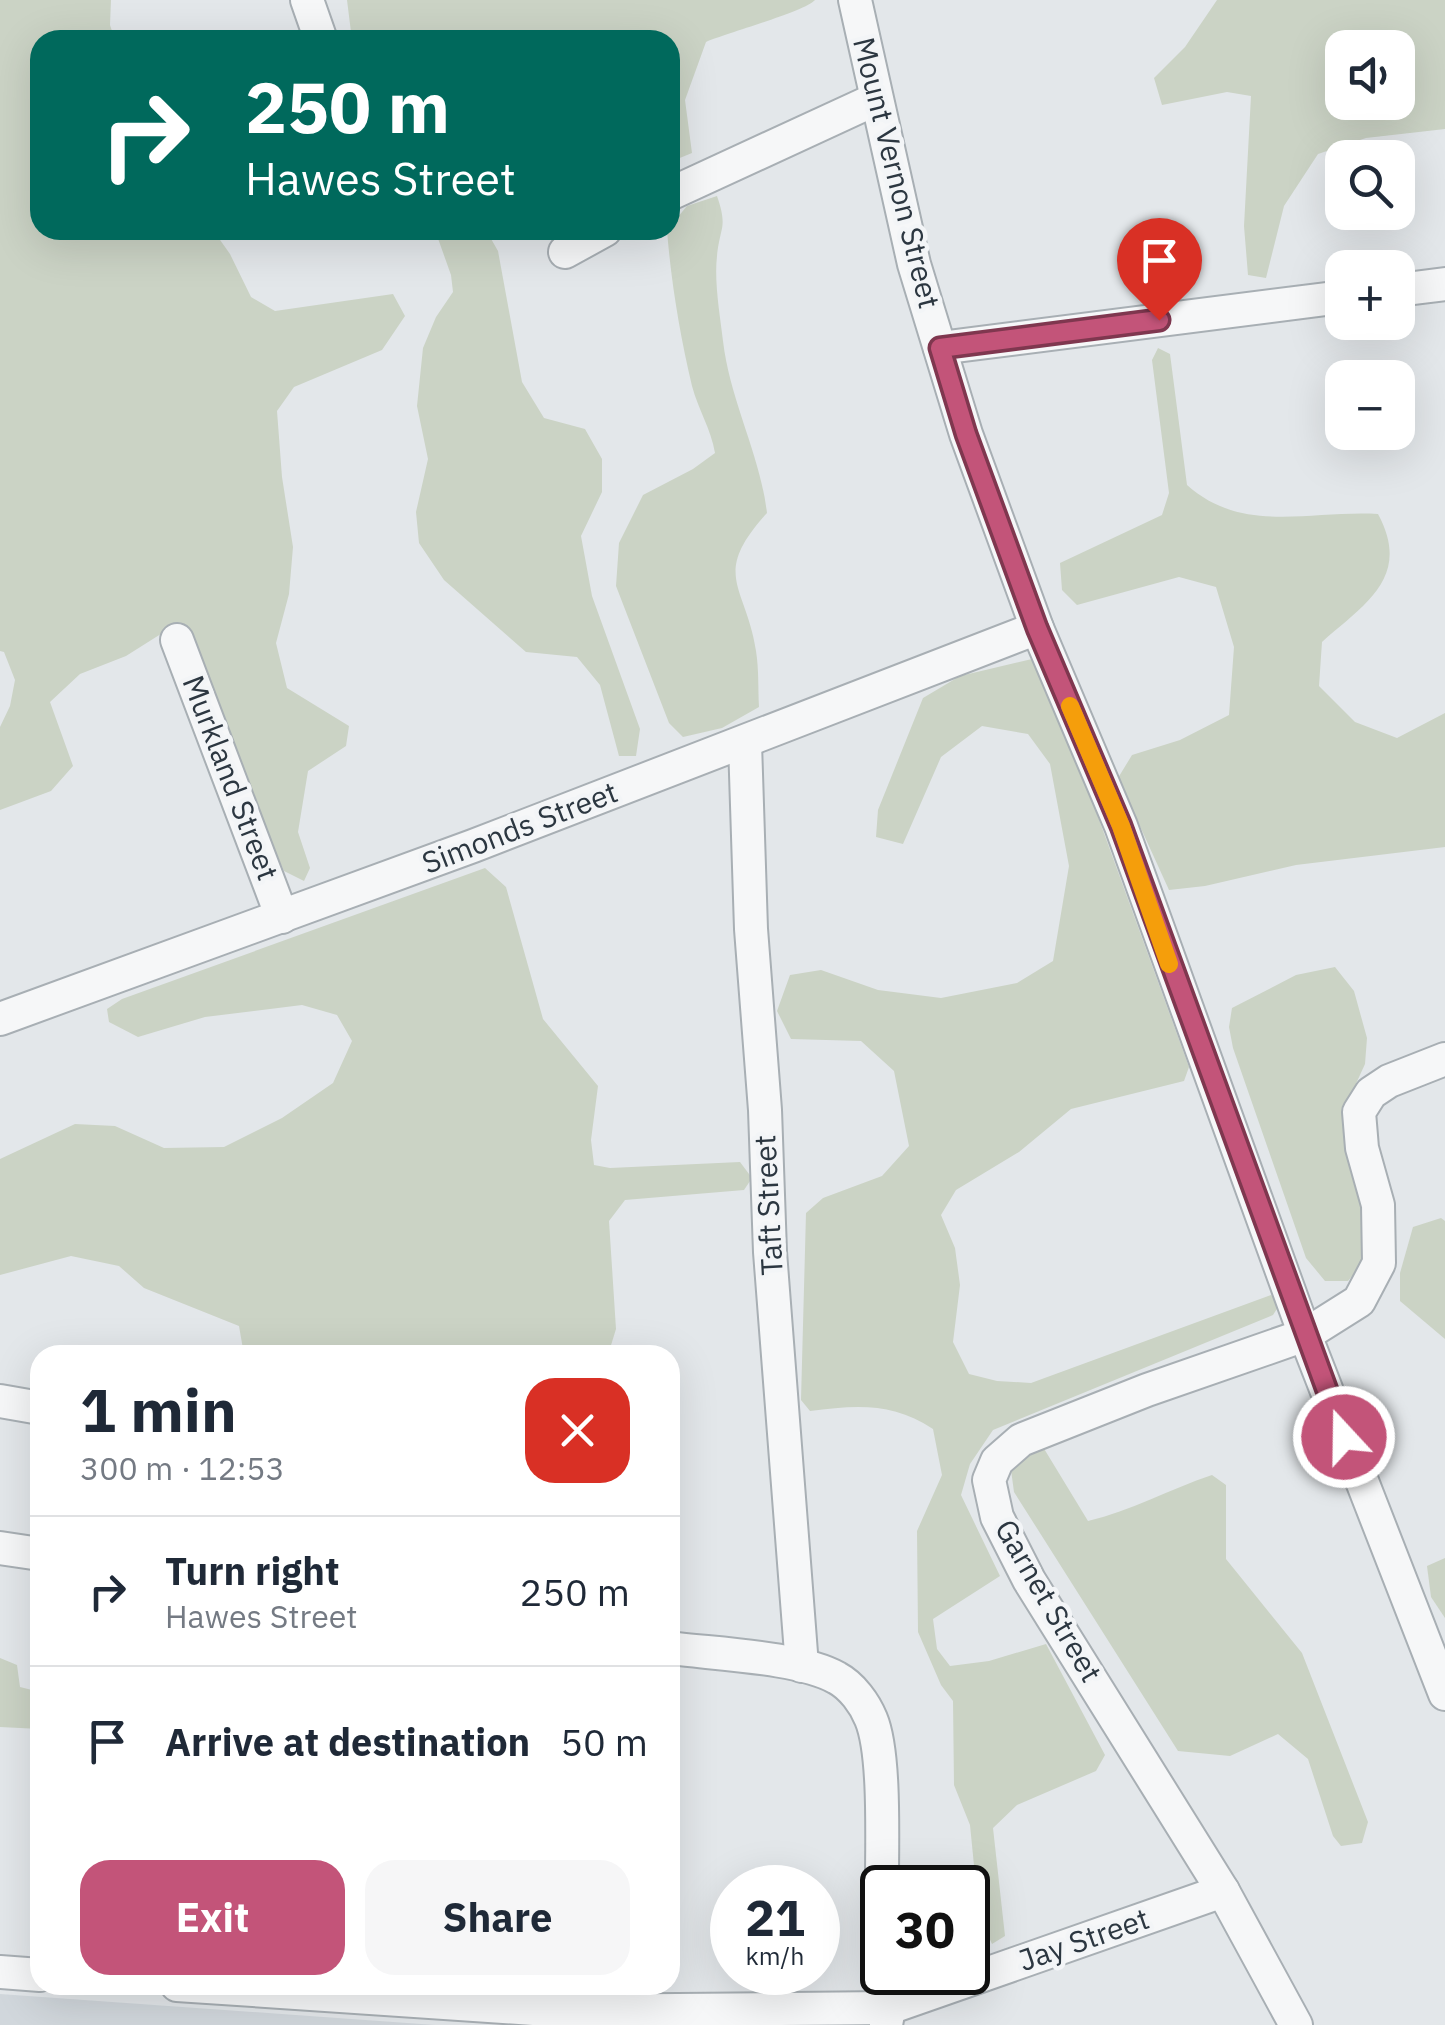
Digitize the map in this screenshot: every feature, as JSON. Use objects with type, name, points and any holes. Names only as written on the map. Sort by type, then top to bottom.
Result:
[{"type":"street","points":[[307,0],[318,30]]},
{"type":"street","name":"Mount Vernon Street","points":[[855,0],[914,264],[966,434],[1037,628],[1121,826],[1305,1334],[1445,1694]]},
{"type":"street","points":[[680,189],[876,99]]},
{"type":"street","points":[[565,252],[587,240]]},
{"type":"street","points":[[1415,288],[1445,284]]},
{"type":"street","points":[[940,348],[1325,299]]},
{"type":"street","name":"Simonds Street","points":[[0,1019],[282,918],[1037,628]]},
{"type":"street","name":"Murkland Street","points":[[177,640],[282,918]]},
{"type":"street","name":"Taft Street","points":[[745,743],[751,929],[770,1252],[802,1666]]},
{"type":"street","points":[[1305,1334],[1359,1300],[1379,1263],[1378,1205],[1362,1148],[1359,1112],[1372,1093],[1389,1081],[1445,1059]]},
{"type":"street","name":"Garnet Street","points":[[1296,2025],[1223,1891],[1030,1580],[997,1517],[989,1480],[997,1461],[1021,1440],[1305,1334]]},
{"type":"street","points":[[0,1401],[30,1406]]},
{"type":"street","points":[[0,1548],[30,1552]]},
{"type":"street","points":[[680,1649],[802,1666],[841,1680],[852,1689],[871,1717],[880,1786],[881,1865]]},
{"type":"street","name":"Jay Street","points":[[332,1995],[564,2010],[895,2019],[1223,1891]]},
{"type":"street","points":[[0,1972],[30,1974]]},
{"type":"shaded area","points":[[0,0],[111,0],[112,30],[30,30],[30,240],[220,240],[251,297],[275,311],[393,294],[405,316],[382,350],[294,387],[277,411],[293,547],[289,594],[276,643],[287,688],[349,726],[346,746],[308,771],[298,832],[310,868],[304,881],[284,871],[239,773],[201,656],[189,635],[164,632],[126,656],[80,674],[50,702],[73,766],[51,791],[0,810],[0,727],[10,706],[15,680],[4,652],[0,651]]},
{"type":"shaded area","points":[[347,0],[815,0],[782,16],[706,42],[685,100],[692,153],[680,158],[680,30],[351,30]]},
{"type":"shaded area","points":[[1217,0],[1445,0],[1445,129],[1360,140],[1325,140],[1325,152],[1318,154],[1284,206],[1266,278],[1248,275],[1244,226],[1251,96],[1227,92],[1162,105],[1154,78],[1185,47]]},
{"type":"shaded area","points":[[717,196],[720,207],[723,221],[716,277],[723,341],[767,513],[750,534],[736,567],[736,581],[756,651],[759,707],[722,728],[683,737],[669,723],[616,586],[619,543],[643,495],[715,453],[688,367],[668,240],[680,240],[680,214],[687,206]]},
{"type":"shaded area","points":[[439,240],[492,240],[498,251],[522,382],[544,418],[585,429],[602,459],[602,492],[581,536],[592,596],[640,729],[636,756],[619,756],[600,685],[577,657],[526,652],[444,580],[419,543],[416,512],[428,459],[417,406],[423,348],[436,317],[453,292]]},
{"type":"shaded area","points":[[1158,348],[1170,354],[1187,485],[1208,500],[1254,515],[1378,514],[1390,555],[1387,572],[1368,601],[1322,642],[1319,686],[1355,722],[1397,738],[1445,713],[1445,847],[1296,865],[1205,886],[1169,890],[1118,778],[1132,755],[1180,740],[1229,715],[1234,647],[1216,587],[1179,577],[1077,605],[1062,590],[1060,563],[1162,515],[1169,493],[1152,360]]},
{"type":"shaded area","points":[[1032,659],[1045,671],[1189,1067],[1184,1081],[1071,1109],[1019,1152],[956,1190],[941,1215],[955,1248],[960,1285],[953,1342],[969,1374],[1031,1383],[1271,1295],[1280,1304],[1273,1315],[993,1430],[970,1464],[961,1495],[1000,1576],[933,1619],[937,1649],[950,1666],[989,1661],[1046,1644],[1105,1755],[1096,1771],[1017,1805],[993,1828],[1005,1936],[992,1944],[990,1865],[974,1865],[970,1825],[954,1785],[953,1701],[941,1685],[918,1632],[917,1531],[942,1475],[933,1429],[889,1410],[843,1407],[810,1411],[801,1400],[806,1213],[823,1198],[882,1176],[909,1146],[894,1071],[861,1041],[791,1039],[777,1011],[790,975],[821,970],[878,990],[941,998],[1017,983],[1053,961],[1069,866],[1050,764],[1028,734],[982,726],[941,757],[903,844],[876,837],[878,810],[923,698],[960,676]]},
{"type":"shaded area","points":[[485,868],[506,887],[543,1019],[598,1086],[591,1140],[594,1165],[610,1168],[740,1162],[752,1178],[744,1190],[625,1200],[609,1221],[616,1329],[611,1345],[242,1345],[239,1326],[144,1288],[119,1266],[71,1256],[0,1275],[0,1159],[75,1124],[115,1126],[164,1148],[224,1147],[282,1118],[333,1083],[352,1041],[337,1015],[302,1005],[205,1017],[138,1037],[109,1022],[107,1009],[122,999]]},
{"type":"shaded area","points":[[1335,967],[1354,991],[1367,1038],[1365,1064],[1349,1099],[1365,1238],[1362,1264],[1348,1281],[1325,1281],[1306,1258],[1229,1027],[1232,1008],[1296,975]]},
{"type":"shaded area","points":[[1441,1218],[1445,1221],[1445,1339],[1400,1301],[1400,1273],[1413,1227]]},
{"type":"shaded area","points":[[1043,1447],[1088,1521],[1212,1475],[1226,1485],[1226,1559],[1302,1653],[1368,1822],[1362,1843],[1341,1846],[1333,1836],[1308,1759],[1278,1734],[1230,1756],[1178,1751],[1014,1492],[1011,1470],[1026,1455]]},
{"type":"shaded area","points":[[1445,1558],[1445,1618],[1431,1597],[1427,1566]]},
{"type":"shaded area","points":[[0,1658],[17,1665],[20,1687],[30,1690],[30,1728],[0,1727]]},
{"type":"shaded area","points":[[0,1994],[435,2025],[0,2025]]},
{"type":"slow traffic","points":[[1070,706],[1121,826],[1169,964]]},
{"type":"route","points":[[1159,320],[940,348],[966,434],[1037,628],[1121,826],[1344,1437]]}]
